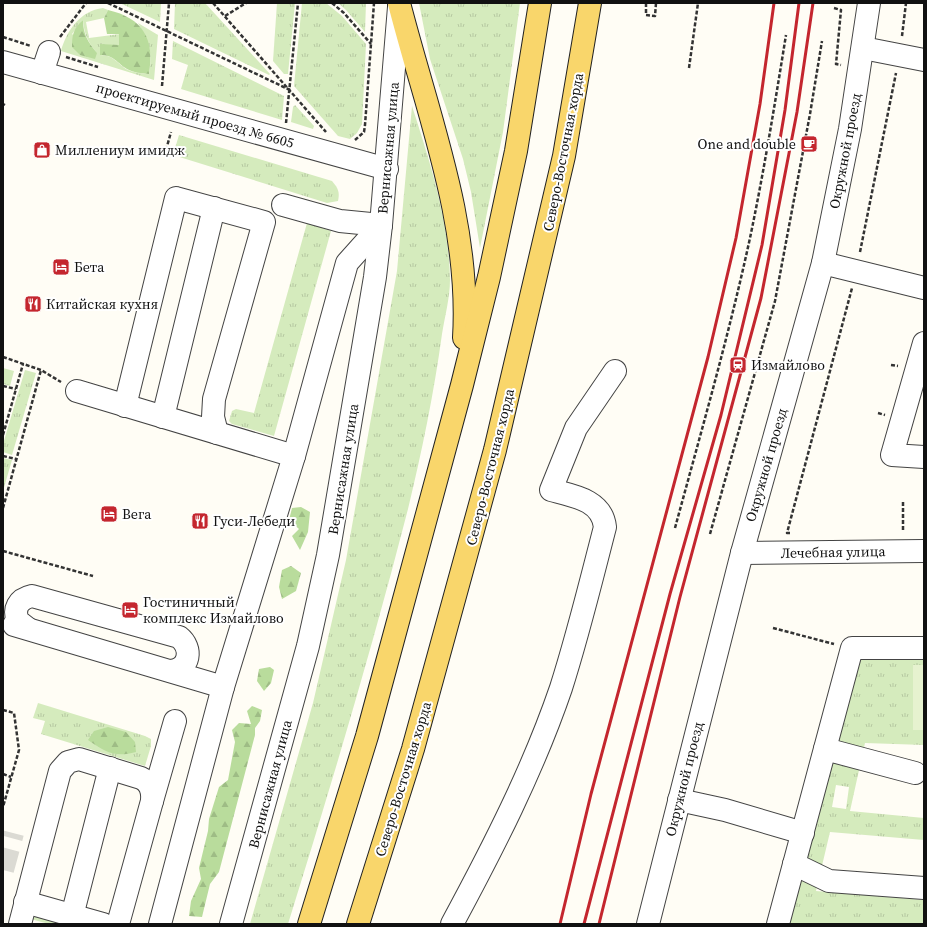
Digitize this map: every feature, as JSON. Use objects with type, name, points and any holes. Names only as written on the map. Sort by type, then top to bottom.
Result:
[{"type":"main road","points":[[399,3],[416,71],[444,165],[456,216],[464,268],[466,314],[462,385]]},
{"type":"main road","points":[[309,924],[367,736],[462,385],[489,277],[516,151],[540,3]]},
{"type":"main road","name":"Северо-Восточная хорда","points":[[358,924],[413,749],[497,442],[562,164],[590,3]]},
{"type":"street","name":"Вернисажная улица","points":[[231,924],[319,601],[375,276],[382,225],[399,3]]},
{"type":"street","name":"Окружной проезд","points":[[648,924],[742,553],[822,263],[850,129],[869,3]]},
{"type":"street","points":[[863,48],[924,60]]},
{"type":"street","points":[[42,73],[49,52]]},
{"type":"street","name":"проектируемый проезд № 6605","points":[[3,62],[387,169]]},
{"type":"street","points":[[125,406],[176,198],[264,222],[214,399],[213,417],[217,433]]},
{"type":"street","points":[[283,205],[340,221],[382,225]]},
{"type":"street","points":[[163,417],[214,208]]},
{"type":"street","points":[[160,924],[223,687],[294,456],[347,263],[382,225]]},
{"type":"street","points":[[822,263],[924,288]]},
{"type":"street","points":[[924,343],[892,455],[924,457]]},
{"type":"street","points":[[452,924],[492,850],[536,754],[561,687],[605,527],[604,517],[598,509],[582,498],[551,490],[576,428],[615,371]]},
{"type":"street","points":[[77,391],[294,456]]},
{"type":"street","name":"Лечебная улица","points":[[742,553],[924,551]]},
{"type":"street","points":[[27,628],[18,621],[16,610],[21,600],[32,596],[179,637],[187,646],[188,658],[181,668],[171,671]]},
{"type":"street","points":[[3,622],[223,687]]},
{"type":"street","points":[[778,924],[852,648],[924,648]]},
{"type":"street","points":[[118,924],[175,721]]},
{"type":"street","points":[[825,749],[915,773]]},
{"type":"street","points":[[20,924],[63,766],[70,761],[79,759],[144,779],[150,787],[152,801]]},
{"type":"street","points":[[72,916],[110,768]]},
{"type":"street","points":[[679,800],[725,810],[803,833]]},
{"type":"street","points":[[794,864],[828,881],[924,888]]},
{"type":"street","points":[[25,902],[103,924]]},
{"type":"path","points":[[3,37],[49,52],[86,3]]},
{"type":"path","points":[[108,3],[290,90]]},
{"type":"path","points":[[162,87],[169,3]]},
{"type":"path","points":[[213,3],[331,138]]},
{"type":"path","points":[[225,16],[246,3]]},
{"type":"path","points":[[286,125],[298,3]]},
{"type":"path","points":[[332,3],[344,13],[371,44]]},
{"type":"path","points":[[360,136],[365,125],[374,3]]},
{"type":"path","points":[[646,3],[646,15],[655,16],[656,3]]},
{"type":"path","points":[[689,68],[698,3]]},
{"type":"path","points":[[794,533],[787,533],[857,271],[899,55],[906,3]]},
{"type":"path","points":[[834,8],[841,10],[836,64],[842,65]]},
{"type":"path","points":[[675,528],[721,355],[750,238],[786,35]]},
{"type":"path","points":[[710,534],[775,301],[822,41]]},
{"type":"path","points":[[166,150],[171,132]]},
{"type":"path","points":[[3,357],[41,370],[77,391]]},
{"type":"path","points":[[3,435],[23,364]]},
{"type":"path","points":[[3,508],[41,370]]},
{"type":"path","points":[[3,386],[16,390]]},
{"type":"path","points":[[3,456],[16,459]]},
{"type":"path","points":[[3,495],[7,494]]},
{"type":"path","points":[[903,502],[904,532]]},
{"type":"path","points":[[896,532],[910,532]]},
{"type":"path","points":[[3,550],[93,576]]},
{"type":"path","points":[[773,628],[852,648]]},
{"type":"path","points":[[3,710],[14,713],[19,750],[3,807]]},
{"type":"path","points":[[3,774],[11,777]]},
{"type":"green space","points":[[161,3],[160,22],[122,4]]},
{"type":"green space","points":[[175,3],[205,3],[270,74],[269,75],[174,29]]},
{"type":"green space","points":[[277,3],[295,3],[288,74],[284,74],[273,61]]},
{"type":"green space","points":[[302,3],[326,3],[342,16],[366,44],[362,124],[357,133],[350,139],[338,136],[294,86]]},
{"type":"green space","points":[[338,3],[366,3],[365,32],[346,10]]},
{"type":"green space","points":[[419,3],[520,3],[503,132],[480,248],[471,192],[463,159],[430,59]]},
{"type":"green space","points":[[103,8],[108,10],[104,18],[86,22],[89,38],[120,34],[119,46],[100,55],[108,56],[114,59],[126,69],[137,73],[149,74],[151,60],[149,48],[138,23],[158,35],[154,80],[61,51],[71,29],[81,17]],"holes":[[[83,20],[87,38],[97,53],[72,34]]]},
{"type":"green space","points":[[108,10],[130,18],[144,32],[148,40],[150,50],[149,74],[138,73],[130,70],[109,56],[100,55],[100,44],[119,45],[119,34],[107,34],[104,18]]},
{"type":"green space","points":[[83,20],[87,38],[97,53],[95,59],[80,55],[72,47],[74,32]]},
{"type":"green space","points":[[173,41],[284,96],[282,120],[181,89],[188,65],[172,59]]},
{"type":"green space","points":[[295,105],[314,126],[313,129],[291,122],[293,107]]},
{"type":"green space","points":[[412,106],[432,170],[442,213],[449,258],[450,286],[427,422],[408,509],[366,665],[288,924],[250,924],[313,703],[346,560],[397,271]]},
{"type":"green space","points":[[179,135],[332,181],[338,190],[338,201],[327,203],[173,155]]},
{"type":"green space","points":[[307,223],[331,231],[274,436],[232,424],[229,421],[232,411],[236,409],[254,413]]},
{"type":"green space","points":[[3,368],[14,371],[10,386],[3,384]]},
{"type":"green space","points":[[25,370],[36,373],[12,455],[3,452],[3,444]]},
{"type":"green space","points":[[3,458],[12,460],[3,491]]},
{"type":"green space","points":[[301,507],[310,512],[308,532],[300,550],[292,536],[299,529],[289,520],[292,508]]},
{"type":"green space","points":[[291,566],[301,573],[296,591],[282,599],[279,587],[282,570]]},
{"type":"green space","points":[[924,655],[924,665],[913,666],[913,729],[924,730],[924,745],[865,743],[850,811],[924,818],[924,840],[830,832],[816,891],[924,900],[924,924],[786,924],[858,656]],"holes":[[[836,785],[849,787],[846,809],[832,807]]]},
{"type":"green space","points":[[913,665],[924,665],[924,730],[913,730]]},
{"type":"green space","points":[[270,667],[274,670],[271,683],[264,691],[257,681],[259,669]]},
{"type":"green space","points":[[38,703],[151,739],[151,746],[145,766],[41,734],[45,721],[33,718]]},
{"type":"green space","points":[[252,706],[262,710],[260,721],[255,728],[255,735],[219,872],[210,884],[202,917],[189,916],[191,901],[201,879],[199,868],[208,831],[209,819],[219,787],[228,780],[235,742],[232,730],[239,723],[251,724],[247,711]]},
{"type":"green space","points":[[108,727],[126,732],[135,742],[136,752],[128,754],[110,753],[88,740],[94,731]]},
{"type":"green space","points":[[29,910],[78,924],[49,924],[27,918]]},
{"type":"tunnel","points":[[3,870],[13,833]]},
{"type":"railway","points":[[560,924],[591,794],[708,357],[736,238],[760,104],[774,3]]},
{"type":"railway","points":[[584,924],[670,594],[721,415],[762,245],[785,110],[799,3]]},
{"type":"railway","points":[[599,924],[680,597],[761,298],[797,112],[813,3]]},
{"type":"place","name":"One and double","points":[[809,144]]},
{"type":"place","name":"Миллениум имидж","points":[[42,150]]},
{"type":"place","name":"Бета","points":[[61,267]]},
{"type":"place","name":"Китайская кухня","points":[[33,304]]},
{"type":"place","name":"Измайлово","points":[[738,365]]},
{"type":"place","name":"Вега","points":[[109,514]]},
{"type":"place","name":"Гуси-Лебеди","points":[[200,521]]},
{"type":"place","name":"Гостиничный комплекс Измайлово","points":[[130,610]]}]
